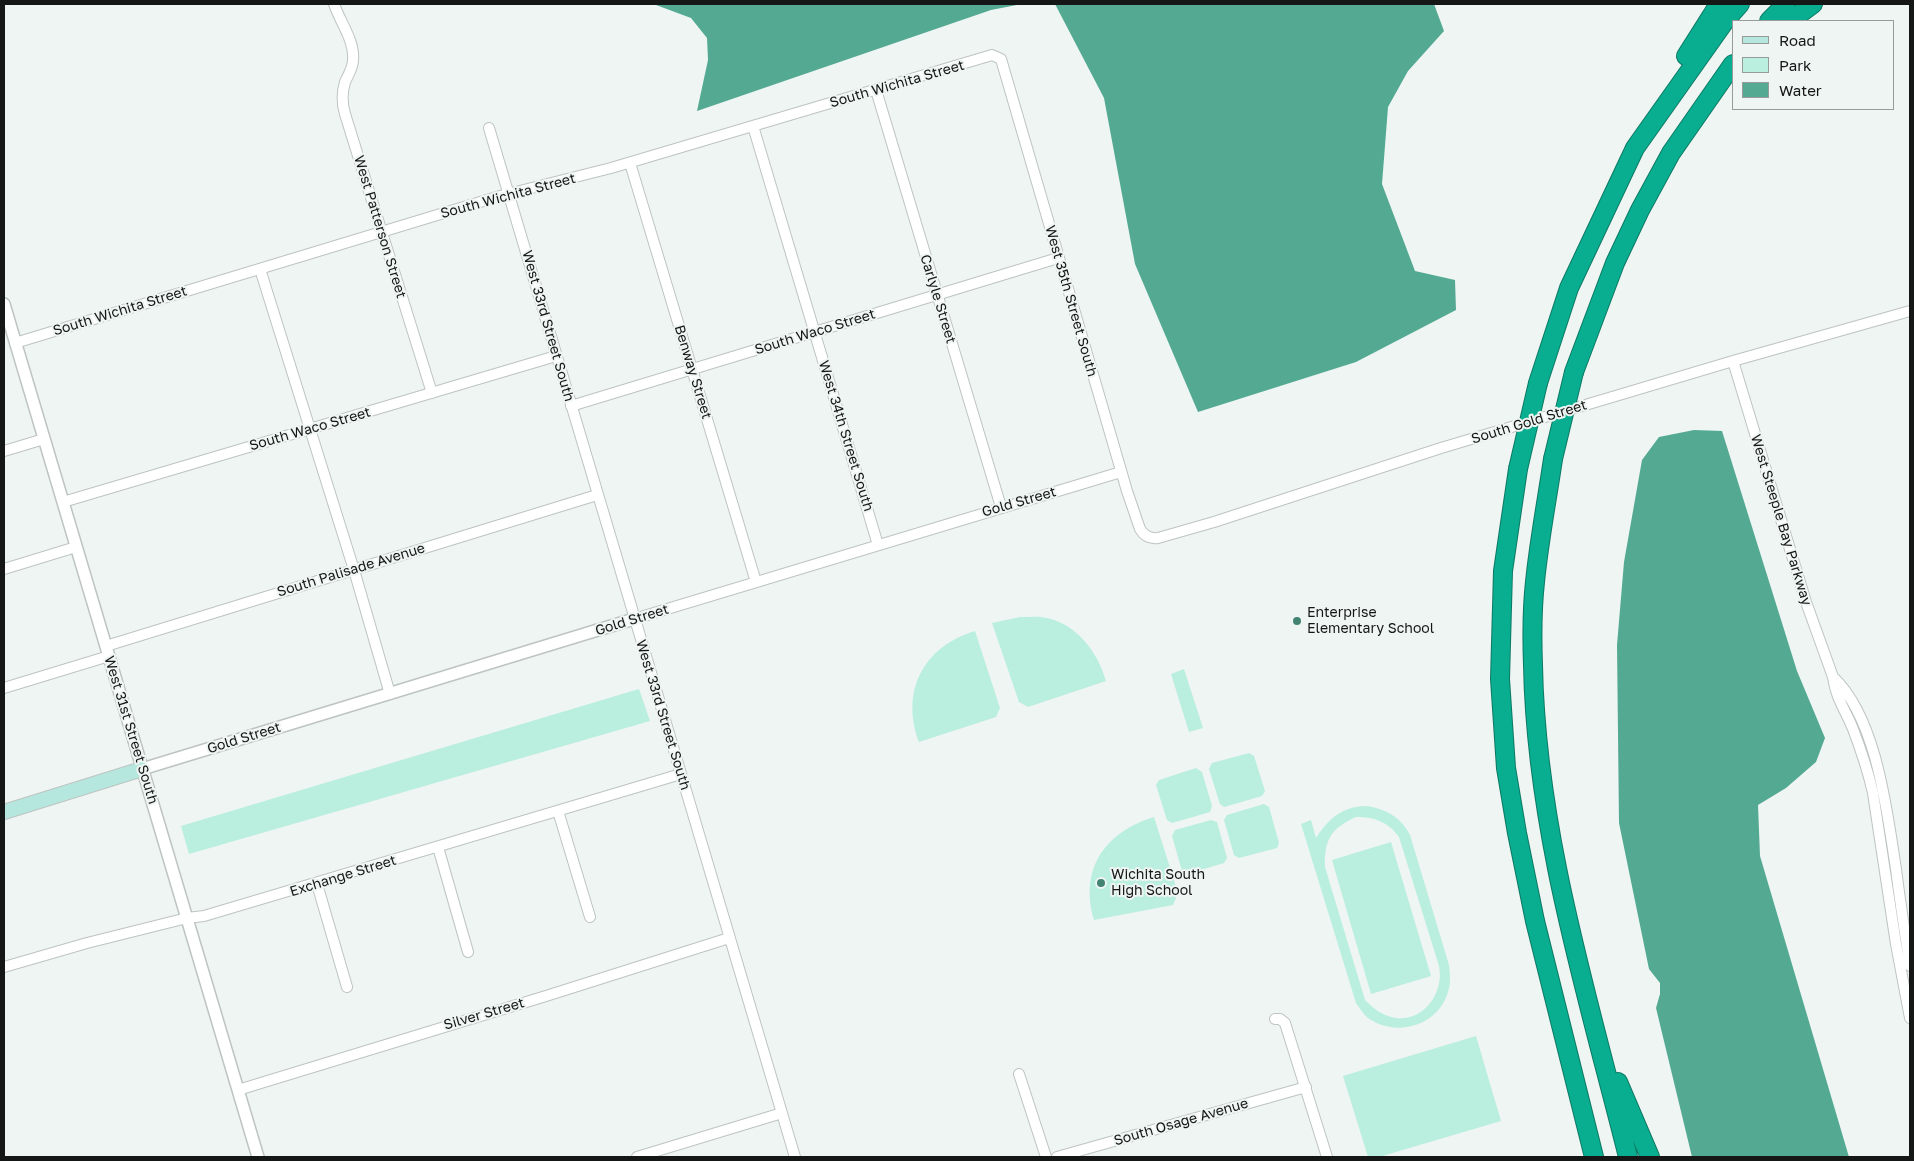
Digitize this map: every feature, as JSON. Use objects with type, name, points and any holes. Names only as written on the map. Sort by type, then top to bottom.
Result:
[{"type":"highway","points":[[1650,126],[1677,71],[1719,4]]},
{"type":"highway","points":[[1594,1157],[1535,921],[1506,768],[1500,679],[1503,571],[1518,469],[1538,383],[1569,288],[1635,148],[1725,21],[1740,4]]},
{"type":"highway","points":[[1770,20],[1786,4]]},
{"type":"highway","points":[[1791,20],[1813,4]]},
{"type":"highway","points":[[1628,1157],[1564,906],[1545,809],[1534,705],[1534,584],[1553,459],[1574,372],[1615,263],[1640,210],[1672,153],[1732,65]]},
{"type":"highway","points":[[1708,99],[1732,74]]},
{"type":"highway","points":[[1597,1034],[1650,1157]]},
{"type":"highway","points":[[1575,1081],[1583,1157]]},
{"type":"main road","points":[[4,812],[142,769]]},
{"type":"street","name":"West Patterson Street","points":[[334,4],[350,41],[353,60],[343,90],[344,110],[432,393]]},
{"type":"street","name":"South Wichita Street","points":[[15,343],[508,194],[630,163],[992,56],[1001,59]]},
{"type":"street","name":"West 35th Street South","points":[[1001,59],[1121,472],[1140,530],[1150,538]]},
{"type":"street","name":"Carlyle Street","points":[[876,90],[1001,507]]},
{"type":"street","name":"West 34th Street South","points":[[753,126],[878,545]]},
{"type":"street","name":"West 33rd Street South","points":[[489,128],[795,1157]]},
{"type":"street","name":"Benway Street","points":[[630,163],[756,582]]},
{"type":"street","name":"South Waco Street","points":[[571,406],[1058,258]]},
{"type":"street","points":[[260,269],[354,570],[390,694]]},
{"type":"street","name":"West 31st Street South","points":[[4,304],[258,1157]]},
{"type":"street","name":"South Gold Street","points":[[1150,538],[1158,538],[1214,522],[1441,448],[1734,360],[1910,311]]},
{"type":"street","name":"South Waco Street","points":[[63,502],[556,356]]},
{"type":"street","name":"West Steeple Bay Parkway","points":[[1734,360],[1806,602],[1833,677],[1836,694],[1852,727],[1869,775],[1910,1018]]},
{"type":"street","points":[[4,451],[44,440]]},
{"type":"street","name":"Gold Street","points":[[142,769],[1121,472]]},
{"type":"street","name":"South Palisade Avenue","points":[[4,688],[107,651],[354,570],[597,495]]},
{"type":"street","points":[[4,568],[76,547]]},
{"type":"street","name":"West Steeple Bay Parkway","points":[[1833,677],[1845,689],[1853,702],[1879,772],[1887,811],[1910,966]]},
{"type":"street","name":"Exchange Street","points":[[4,967],[187,918],[204,916],[317,884],[680,774]]},
{"type":"street","points":[[558,811],[590,917]]},
{"type":"street","points":[[438,847],[468,952]]},
{"type":"street","points":[[317,884],[347,988]]},
{"type":"street","name":"Silver Street","points":[[238,1090],[729,938]]},
{"type":"street","points":[[1275,1019],[1285,1023],[1327,1157]]},
{"type":"street","points":[[1019,1074],[1046,1157]]},
{"type":"street","name":"South Osage Avenue","points":[[1057,1157],[1306,1087]]},
{"type":"street","points":[[637,1157],[782,1113]]},
{"type":"green space","points":[[1020,617],[1047,618],[1068,627],[1092,651],[1098,660],[1106,681],[1028,707],[1019,702],[992,623]]},
{"type":"green space","points":[[975,631],[1000,708],[996,717],[919,742],[914,723],[913,705],[915,688],[921,673],[930,659],[942,648],[957,638]]},
{"type":"green space","points":[[1184,669],[1203,728],[1189,732],[1171,674]]},
{"type":"green space","points":[[639,689],[650,721],[189,854],[181,826]]},
{"type":"green space","points":[[1249,753],[1254,756],[1265,791],[1262,796],[1224,807],[1220,804],[1209,769],[1212,763]]},
{"type":"green space","points":[[1196,768],[1202,772],[1212,806],[1210,812],[1172,823],[1167,820],[1156,785],[1159,780]]},
{"type":"green space","points":[[1264,804],[1269,807],[1279,843],[1277,848],[1239,858],[1234,855],[1224,820],[1227,815]]},
{"type":"green space","points":[[1366,806],[1380,809],[1392,815],[1402,823],[1410,835],[1449,965],[1450,985],[1443,1004],[1426,1020],[1403,1028],[1379,1024],[1368,1018],[1356,1003],[1301,824],[1311,820],[1316,838],[1331,819],[1343,811]],"holes":[[[1356,817],[1375,819],[1386,824],[1399,837],[1439,966],[1440,977],[1434,998],[1419,1013],[1410,1017],[1388,1016],[1376,1010],[1365,1000],[1325,867],[1326,849],[1331,836],[1347,821]]]},
{"type":"green space","points":[[1154,817],[1178,893],[1173,905],[1094,920],[1090,902],[1090,884],[1093,869],[1100,855],[1122,832]]},
{"type":"green space","points":[[1211,820],[1217,822],[1227,858],[1224,863],[1187,874],[1182,871],[1172,836],[1175,830]]},
{"type":"green space","points":[[1391,842],[1431,976],[1371,994],[1332,860]]},
{"type":"green space","points":[[1476,1036],[1501,1121],[1379,1157],[1368,1157],[1343,1076]]},
{"type":"water","points":[[631,4],[1022,4],[991,10],[697,111],[708,60],[707,38],[691,18],[656,5]]},
{"type":"water","points":[[1055,4],[1434,4],[1444,31],[1408,71],[1388,107],[1382,184],[1415,271],[1455,280],[1456,310],[1356,362],[1198,412],[1135,264],[1104,98]]},
{"type":"water","points":[[1694,430],[1722,431],[1797,671],[1825,738],[1816,762],[1786,788],[1758,805],[1760,856],[1849,1157],[1692,1157],[1656,1008],[1660,994],[1660,983],[1649,969],[1619,823],[1617,645],[1624,562],[1642,460],[1659,437]]},
{"type":"place","name":"Enterprise Elementary School","points":[[1297,621]]},
{"type":"place","name":"Wichita South High School","points":[[1101,883]]}]
